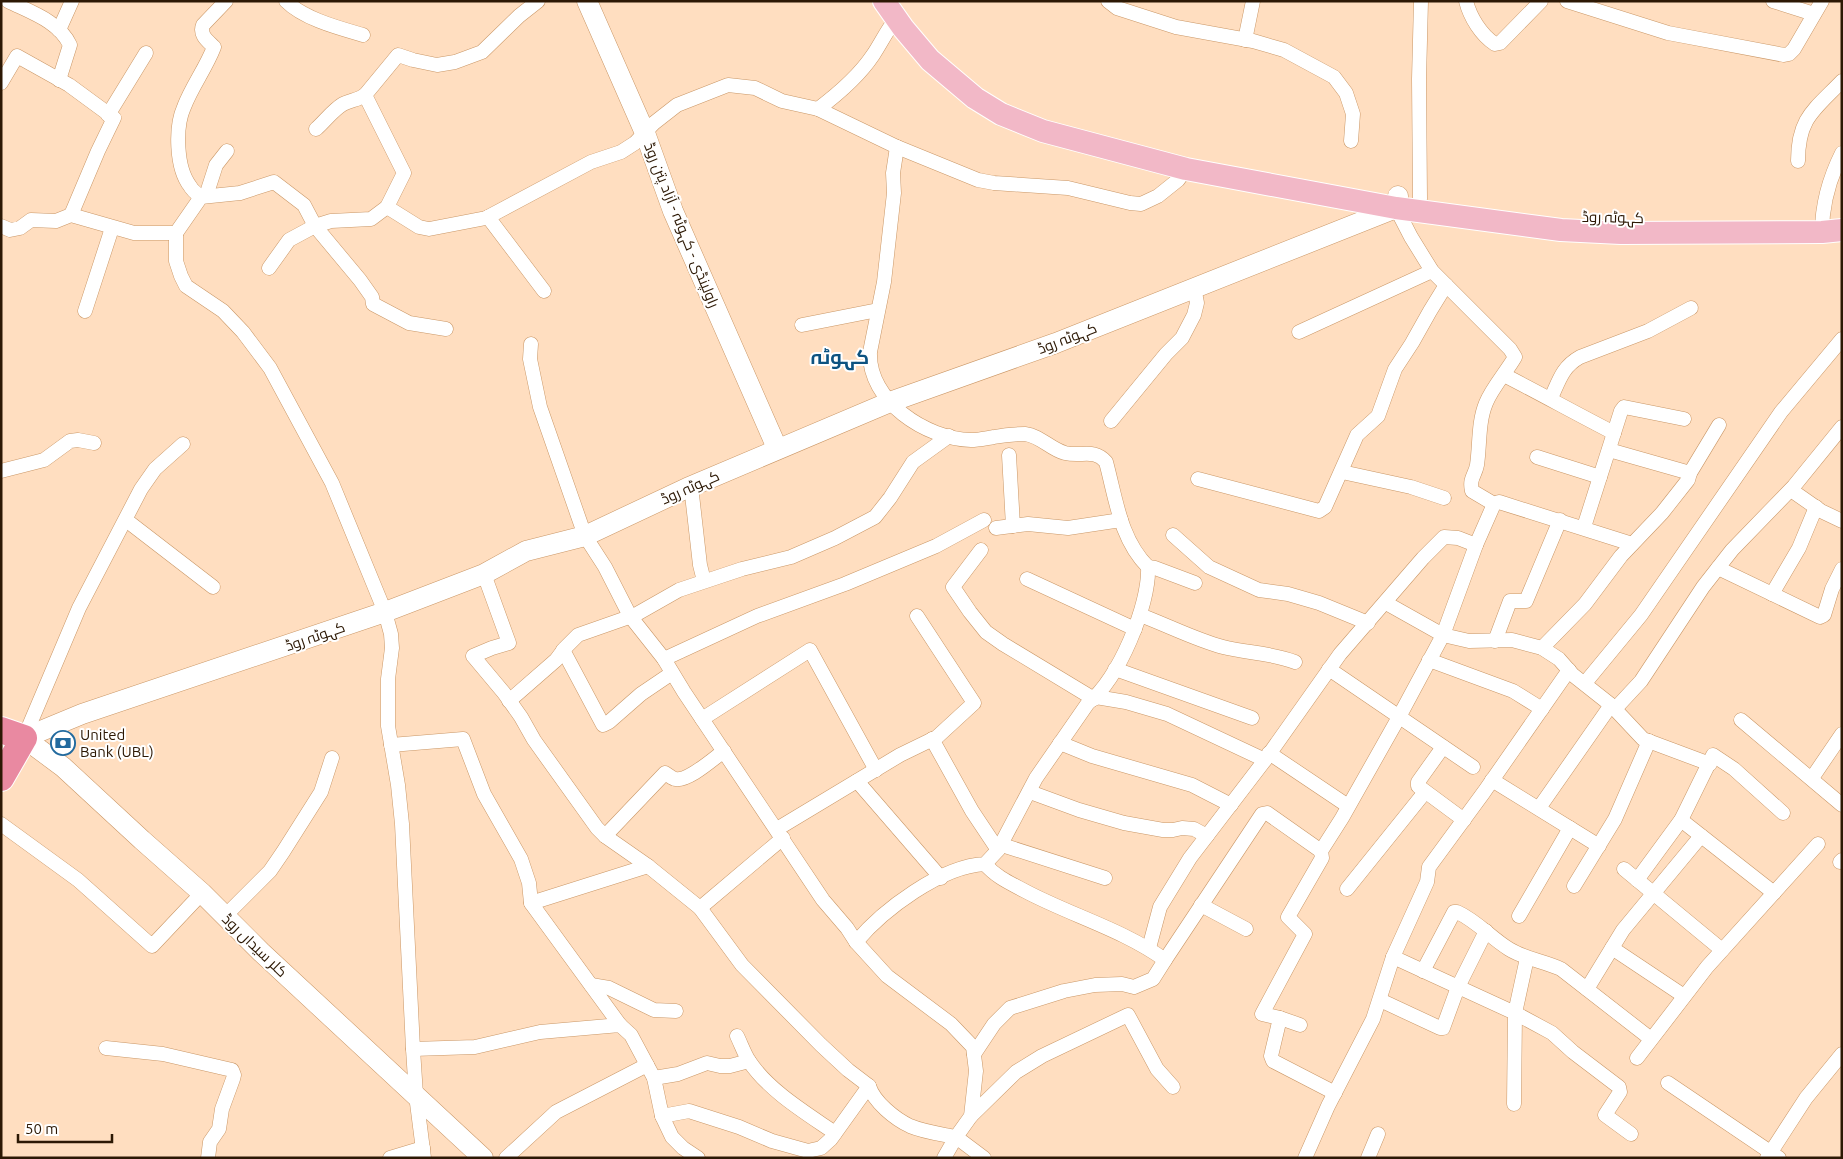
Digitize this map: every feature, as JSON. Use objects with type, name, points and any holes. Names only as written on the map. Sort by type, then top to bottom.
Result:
[{"type":"highway","points":[[1,778],[13,734]]},
{"type":"main road","name":"راولپنڈی - کہوٹہ - آزاد پتن روڈ","points":[[587,1],[645,133],[673,211],[777,448]]},
{"type":"main road","points":[[893,7],[918,47],[975,98],[1001,114],[1043,131],[1186,170],[1397,202]]},
{"type":"main road","points":[[893,7],[969,76],[1007,101],[1047,120],[1190,157],[1397,202]]},
{"type":"main road","name":"کہوٹہ روڈ","points":[[13,734],[82,714],[385,612],[484,574],[526,551],[585,536],[777,448],[890,402],[1056,343],[1397,202],[1420,199],[1563,216],[1832,224]]},
{"type":"main road","name":"کہوٹہ روڈ","points":[[1397,202],[1569,230],[1621,233],[1832,224]]},
{"type":"main road","name":"کلر سیداں روڈ","points":[[13,734],[63,767],[202,893],[261,952],[483,1158]]},
{"type":"street","points":[[8,1],[37,13],[66,36],[70,45],[59,80]]},
{"type":"street","points":[[59,30],[72,1]]},
{"type":"street","points":[[226,1],[203,25],[201,30],[203,36],[214,48],[207,66],[183,108],[179,135],[179,156],[182,172],[190,187],[204,197],[240,193],[274,182],[304,205],[315,226],[372,297],[373,304],[409,323],[446,329]]},
{"type":"street","points":[[286,1],[298,11],[308,16],[319,19],[334,27],[363,34]]},
{"type":"street","points":[[1108,1],[1117,8],[1176,27],[1245,40],[1284,50],[1334,76],[1346,93],[1353,114],[1351,141]]},
{"type":"street","points":[[1245,40],[1254,1]]},
{"type":"street","points":[[1420,199],[1419,79],[1421,1]]},
{"type":"street","points":[[1466,1],[1469,14],[1490,41],[1495,44],[1500,43],[1541,1]]},
{"type":"street","points":[[1568,1],[1668,33],[1784,55],[1790,54],[1794,49],[1822,1]]},
{"type":"street","points":[[1773,1],[1814,14]]},
{"type":"street","points":[[316,129],[342,105],[365,95],[398,55],[437,65],[455,62],[482,52],[535,2]]},
{"type":"street","points":[[818,109],[833,98],[873,55],[893,7]]},
{"type":"street","points":[[108,114],[146,53]]},
{"type":"street","points":[[1,82],[17,56],[69,85],[114,118],[71,215]]},
{"type":"street","points":[[387,207],[419,227],[429,229],[488,217],[591,162],[621,152],[677,104],[728,85],[755,88],[782,102],[818,109],[896,147],[978,180],[994,184],[1068,188],[1141,204],[1158,196],[1178,180],[1186,170]]},
{"type":"street","points":[[1798,161],[1798,142],[1802,128],[1813,111],[1839,88]]},
{"type":"street","points":[[269,268],[289,240],[315,226],[330,222],[371,219],[387,207],[404,173],[365,95]]},
{"type":"street","points":[[896,147],[893,173],[894,193],[885,273],[869,362],[879,389],[901,413],[939,435],[971,440],[1025,434],[1038,437],[1062,452],[1075,455],[1101,455],[1106,462],[1121,520],[1130,543],[1140,558],[1148,567],[1156,568],[1195,583]]},
{"type":"street","points":[[227,151],[216,165],[204,197],[176,233],[176,261],[181,276],[186,286],[223,310],[243,332],[270,368],[332,482],[385,612],[391,634],[392,648],[387,697],[390,745],[398,785],[402,824],[413,1050],[423,1153],[390,1158]]},
{"type":"street","points":[[1832,224],[1827,194],[1842,153]]},
{"type":"street","points":[[1397,202],[1411,236],[1432,271],[1510,349],[1515,357],[1490,394],[1485,405],[1478,442],[1476,467],[1470,482],[1472,491],[1494,504]]},
{"type":"street","points":[[1,226],[10,230],[20,228],[31,220],[56,221],[71,215],[134,233],[176,233]]},
{"type":"street","points":[[488,217],[544,291]]},
{"type":"street","points":[[86,311],[112,228]]},
{"type":"street","points":[[1299,332],[1432,271]]},
{"type":"street","points":[[1198,479],[1319,511],[1325,507],[1357,435],[1378,416],[1395,369],[1446,285]]},
{"type":"street","points":[[1111,422],[1166,354],[1182,338],[1194,315],[1197,303],[1194,287]]},
{"type":"street","points":[[1551,398],[1565,368],[1572,362],[1580,357],[1648,331],[1691,308]]},
{"type":"street","points":[[802,325],[878,310]]},
{"type":"street","points":[[1585,684],[1641,615],[1781,412],[1842,339]]},
{"type":"street","points":[[531,344],[530,359],[540,407],[585,536],[605,567],[630,616],[664,660],[823,900],[847,928],[856,942],[887,976],[952,1024],[973,1047],[976,1070],[971,1116]]},
{"type":"street","points":[[1504,375],[1551,398],[1581,417],[1614,433]]},
{"type":"street","points":[[1584,527],[1621,411],[1624,407],[1684,420]]},
{"type":"street","points":[[1542,648],[1585,604],[1615,563],[1662,513],[1688,480],[1690,473],[1719,426]]},
{"type":"street","points":[[1539,808],[1613,707],[1641,681],[1686,611],[1732,550],[1791,490],[1842,427]]},
{"type":"street","points":[[509,701],[556,660],[578,635],[630,616],[658,603],[679,590],[742,569],[792,557],[875,518],[913,462],[949,436]]},
{"type":"street","points":[[1,471],[44,460],[70,441],[78,440],[94,443]]},
{"type":"street","points":[[13,734],[142,489],[155,469],[183,444]]},
{"type":"street","points":[[1609,450],[1690,473]]},
{"type":"street","points":[[1009,455],[1013,526]]},
{"type":"street","points":[[1537,457],[1600,477]]},
{"type":"street","points":[[1342,472],[1411,487],[1444,498]]},
{"type":"street","points":[[691,486],[700,565],[704,581]]},
{"type":"street","points":[[1791,490],[1816,507],[1842,521]]},
{"type":"street","points":[[1300,1025],[1262,1014],[1306,934],[1288,917],[1322,858],[1321,850],[1399,718],[1443,635],[1476,545],[1494,504],[1499,502],[1584,527],[1632,544]]},
{"type":"street","points":[[1772,594],[1799,548],[1816,507]]},
{"type":"street","points":[[126,520],[213,587]]},
{"type":"street","points":[[664,660],[757,616],[845,584],[990,524],[1013,526],[1028,524],[1068,528],[1121,520]]},
{"type":"street","points":[[1495,641],[1510,601],[1526,601],[1560,520]]},
{"type":"street","points":[[1173,535],[1209,566],[1259,590],[1288,594],[1319,603],[1368,623]]},
{"type":"street","points":[[1148,948],[1160,907],[1190,858],[1267,757],[1340,654],[1423,558],[1444,537],[1458,538],[1476,545]]},
{"type":"street","points":[[981,550],[953,587],[986,632],[1003,644],[1095,698],[1126,702],[1167,714],[1267,757],[1348,806]]},
{"type":"street","points":[[856,942],[868,928],[903,899],[955,870],[975,864],[985,864],[1000,848],[1036,778],[1088,703],[1095,698],[1115,669],[1146,598],[1148,567]]},
{"type":"street","points":[[1718,568],[1820,617],[1824,615],[1837,592],[1842,569]]},
{"type":"street","points":[[484,574],[509,643],[473,656],[509,701],[587,815],[605,836],[648,866],[700,908],[742,965],[821,1045],[869,1086],[872,1096],[892,1114],[910,1126],[956,1137],[984,1158]]},
{"type":"street","points":[[1027,579],[1134,628]]},
{"type":"street","points":[[1386,603],[1443,635],[1469,641],[1512,640],[1542,648],[1559,659],[1569,670],[1613,707],[1643,739],[1710,764]]},
{"type":"street","points":[[1140,615],[1220,646],[1251,653],[1280,656],[1295,662]]},
{"type":"street","points":[[700,908],[780,834],[857,781],[937,737],[974,703],[916,616]]},
{"type":"street","points":[[563,650],[603,726],[641,694],[672,673]]},
{"type":"street","points":[[702,719],[810,650],[876,770]]},
{"type":"street","points":[[1430,660],[1513,691],[1542,709]]},
{"type":"street","points":[[1115,669],[1252,718]]},
{"type":"street","points":[[1330,669],[1473,767]]},
{"type":"street","points":[[1305,1158],[1373,1018],[1393,957],[1427,882],[1429,867],[1569,670]]},
{"type":"street","points":[[1741,720],[1842,805]]},
{"type":"street","points":[[1812,778],[1842,734]]},
{"type":"street","points":[[390,745],[463,739],[484,794],[521,859],[529,883],[531,903],[620,1026],[631,1035],[654,1078],[662,1116],[672,1137],[683,1148],[698,1158]]},
{"type":"street","points":[[932,739],[972,811],[1000,848],[1105,878]]},
{"type":"street","points":[[1574,886],[1600,846],[1618,812],[1650,741]]},
{"type":"street","points":[[1060,743],[1092,756],[1192,785],[1231,805]]},
{"type":"street","points":[[1443,747],[1418,782],[1418,786],[1464,820]]},
{"type":"street","points":[[605,836],[664,774],[676,780],[682,779],[724,751]]},
{"type":"street","points":[[1637,880],[1681,820],[1714,756],[1734,769],[1783,814]]},
{"type":"street","points":[[224,916],[270,871],[283,852],[320,792],[332,758]]},
{"type":"street","points":[[1492,780],[1600,846]]},
{"type":"street","points":[[857,781],[941,878]]},
{"type":"street","points":[[1030,792],[1078,810],[1124,824],[1163,830],[1194,829],[1207,836]]},
{"type":"street","points":[[1347,889],[1425,792]]},
{"type":"street","points":[[974,1054],[994,1024],[1010,1008],[1064,991],[1096,984],[1122,984],[1134,987],[1153,979],[1262,814],[1267,813],[1321,850]]},
{"type":"street","points":[[1681,820],[1774,893]]},
{"type":"street","points":[[1,824],[78,880],[152,946],[202,893]]},
{"type":"street","points":[[1520,916],[1570,828]]},
{"type":"street","points":[[1587,989],[1623,930],[1655,894],[1701,836]]},
{"type":"street","points":[[1638,1058],[1684,996],[1722,950],[1818,844]]},
{"type":"street","points":[[985,864],[994,874],[1042,900],[1148,948],[1165,960]]},
{"type":"street","points":[[531,903],[648,866]]},
{"type":"street","points":[[1624,869],[1722,950]]},
{"type":"street","points":[[1201,905],[1246,929]]},
{"type":"street","points":[[1422,971],[1454,912],[1462,914],[1509,949],[1528,958],[1546,962],[1561,969],[1651,1039]]},
{"type":"street","points":[[1380,1000],[1443,1028],[1458,987],[1486,931]]},
{"type":"street","points":[[1612,948],[1684,996]]},
{"type":"street","points":[[1393,957],[1552,1033],[1619,1087],[1619,1095],[1605,1116],[1632,1134]]},
{"type":"street","points":[[1514,1104],[1515,1014],[1528,958]]},
{"type":"street","points":[[591,985],[609,988],[654,1010],[664,1012],[676,1011]]},
{"type":"street","points":[[944,1158],[971,1116],[1016,1072],[1042,1056],[1128,1015],[1157,1070],[1173,1087]]},
{"type":"street","points":[[1280,1018],[1271,1056],[1273,1061],[1335,1093]]},
{"type":"street","points":[[413,1050],[475,1047],[540,1032],[620,1026]]},
{"type":"street","points":[[737,1036],[749,1061],[786,1099],[835,1133]]},
{"type":"street","points":[[106,1048],[163,1054],[232,1070],[233,1079],[222,1109],[219,1129],[210,1142],[208,1158]]},
{"type":"street","points":[[1668,1083],[1773,1156],[1778,1138],[1806,1098],[1842,1054]]},
{"type":"street","points":[[654,1078],[678,1074],[708,1064],[730,1066],[749,1061]]},
{"type":"street","points":[[506,1158],[556,1112],[647,1065]]},
{"type":"street","points":[[662,1116],[689,1111],[739,1127],[772,1141],[808,1151],[821,1148],[835,1133],[869,1086]]},
{"type":"street","points":[[1368,1158],[1378,1134]]},
{"type":"place","name":"United Bank (UBL)","points":[[63,743]]},
{"type":"district","name":"کہوٹہ","points":[[840,356]]}]
